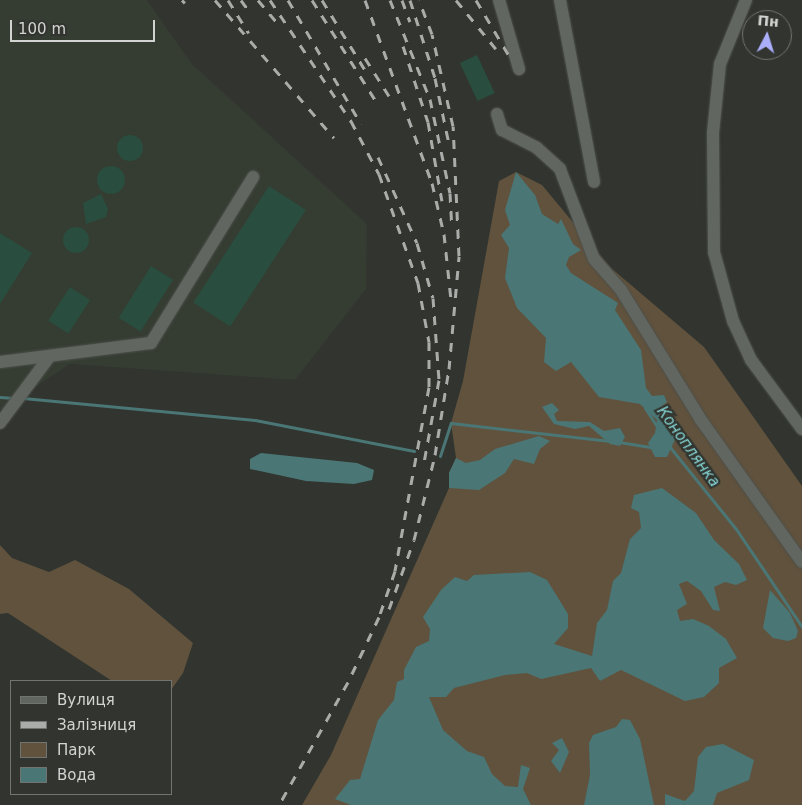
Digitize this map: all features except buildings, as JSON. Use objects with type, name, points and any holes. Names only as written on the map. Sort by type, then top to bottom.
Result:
[{"type":"street","points":[[499,0],[519,69]]},
{"type":"street","points":[[560,0],[594,182]]},
{"type":"street","points":[[746,0],[720,64],[713,134],[714,252],[733,321],[751,360],[802,430]]},
{"type":"street","points":[[497,114],[502,130],[537,148],[560,169],[594,259],[621,290],[701,420],[802,562]]},
{"type":"street","points":[[0,362],[151,343],[253,177]]},
{"type":"street","points":[[0,422],[50,356]]},
{"type":"shaded area","points":[[0,0],[147,0],[192,64],[367,224],[366,289],[295,380],[70,364],[0,410]]},
{"type":"green space","points":[[516,172],[542,185],[611,268],[704,347],[802,486],[802,805],[302,805],[331,755],[449,488],[449,473],[456,458],[451,423],[463,381],[499,181]]},
{"type":"green space","points":[[0,545],[12,558],[49,572],[75,560],[129,589],[193,643],[183,673],[172,689],[172,680],[110,680],[8,613],[0,614]]},
{"type":"water","points":[[516,172],[535,195],[542,214],[558,224],[561,219],[573,244],[581,250],[569,257],[566,265],[571,273],[618,303],[615,310],[641,350],[646,388],[652,396],[664,395],[667,402],[661,407],[678,433],[667,457],[655,457],[648,443],[655,433],[657,420],[640,404],[599,397],[571,362],[556,371],[544,362],[546,338],[517,308],[505,278],[509,248],[501,235],[510,225],[505,210]]},
{"type":"water","points":[[552,403],[559,410],[554,414],[557,421],[590,422],[604,431],[620,428],[625,437],[620,446],[610,444],[589,426],[575,429],[554,424],[542,407]]},
{"type":"water","points":[[539,436],[550,441],[540,449],[534,464],[514,459],[505,473],[479,490],[449,488],[449,473],[456,458],[466,463],[480,460],[495,449]]},
{"type":"water","points":[[261,453],[357,463],[374,470],[372,480],[354,484],[306,481],[250,469],[250,459]]},
{"type":"water","points":[[662,488],[696,513],[714,540],[739,564],[747,580],[736,585],[725,582],[714,587],[720,611],[713,610],[701,591],[687,581],[679,584],[687,604],[677,610],[680,621],[693,619],[709,626],[726,639],[737,658],[719,668],[719,683],[704,697],[685,701],[621,670],[600,681],[591,668],[541,679],[527,673],[505,675],[454,688],[446,697],[429,697],[443,730],[467,751],[484,757],[492,774],[505,786],[518,787],[521,765],[530,768],[523,789],[531,805],[351,805],[335,799],[350,780],[360,779],[378,720],[394,700],[397,682],[404,679],[404,670],[416,647],[429,641],[430,629],[423,617],[441,590],[455,577],[467,581],[474,575],[530,572],[547,580],[568,614],[568,628],[554,644],[592,656],[597,623],[607,610],[613,581],[621,573],[630,539],[641,528],[639,512],[631,508],[634,495]]},
{"type":"water","points":[[770,590],[790,613],[798,631],[796,638],[788,641],[773,638],[763,628]]},
{"type":"water","points":[[622,719],[630,720],[640,739],[654,805],[584,805],[590,775],[589,743],[593,735],[616,727]]},
{"type":"water","points":[[562,738],[569,752],[560,773],[551,761],[559,750],[552,743]]},
{"type":"water","points":[[723,744],[754,760],[749,780],[717,793],[713,805],[665,805],[665,794],[685,801],[694,791],[698,757],[706,747]]},
{"type":"waterway","points":[[0,397],[14,398]]},
{"type":"waterway","points":[[23,398],[255,420],[414,451]]},
{"type":"waterway","name":"Коноплянка","points":[[645,408],[658,428]]},
{"type":"waterway","points":[[440,456],[451,423],[610,441]]},
{"type":"waterway","points":[[619,442],[652,447]]},
{"type":"waterway","name":"Коноплянка","points":[[669,446],[736,529],[802,627]]},
{"type":"railway","points":[[182,0],[185,3]]},
{"type":"railway","points":[[215,0],[334,138]]},
{"type":"railway","points":[[228,0],[249,33]]},
{"type":"railway","points":[[241,0],[249,11]]},
{"type":"railway","points":[[258,0],[281,27]]},
{"type":"railway","points":[[270,0],[351,121],[379,174],[418,283],[429,342],[429,387],[395,571],[379,617],[348,682],[279,805]]},
{"type":"railway","points":[[288,0],[361,124]]},
{"type":"railway","points":[[312,0],[377,103]]},
{"type":"railway","points":[[322,0],[365,70]]},
{"type":"railway","points":[[365,0],[432,183],[444,234],[451,299]]},
{"type":"railway","points":[[390,0],[430,99],[450,193],[452,227]]},
{"type":"railway","points":[[402,0],[410,22]]},
{"type":"railway","points":[[410,0],[435,78],[449,144]]},
{"type":"railway","points":[[389,609],[414,540],[435,455],[449,369],[459,256],[453,126],[432,34],[419,0]]},
{"type":"railway","points":[[456,0],[496,49]]},
{"type":"railway","points":[[476,0],[508,54]]},
{"type":"railway","points":[[403,46],[428,122],[442,201]]},
{"type":"railway","points":[[365,58],[389,96]]},
{"type":"railway","points":[[378,157],[417,243],[433,298],[439,380],[423,468]]}]
